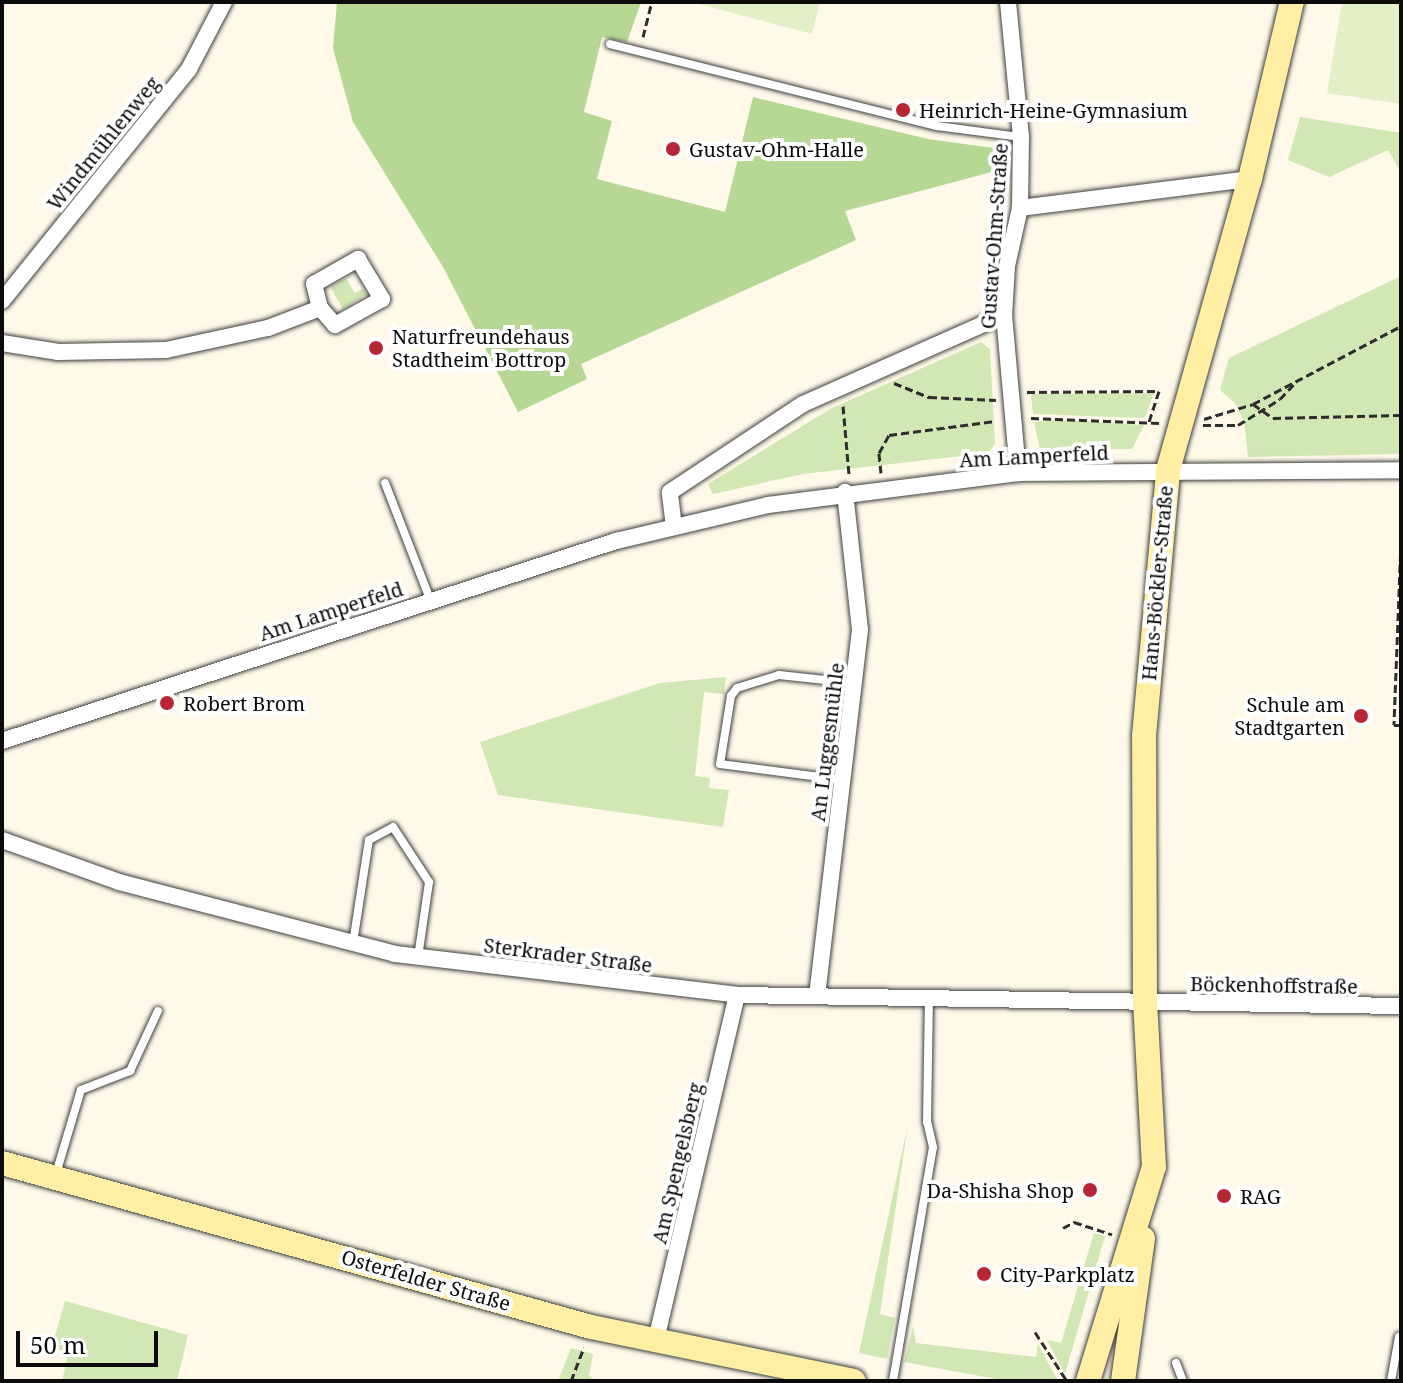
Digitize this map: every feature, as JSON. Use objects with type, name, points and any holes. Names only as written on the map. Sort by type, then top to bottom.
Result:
[{"type":"main road","name":"Hans-Böckler-Straße","points":[[1123,1381],[1151,1180],[1153,1083],[1145,1003],[1144,736],[1168,470],[1250,179],[1292,2]]},
{"type":"main road","name":"Osterfelder Straße","points":[[2,1163],[591,1327],[853,1381]]},
{"type":"main road","name":"Hans-Böckler-Straße","points":[[1088,1381],[1151,1180]]},
{"type":"street","name":"Windmühlenweg","points":[[3,297],[189,69],[224,2]]},
{"type":"street","name":"Gustav-Ohm-Straße","points":[[1008,2],[1021,137],[1020,208],[1007,266],[1004,315],[1018,473]]},
{"type":"street","points":[[1020,208],[1250,179]]},
{"type":"street","points":[[351,260],[364,263],[380,292],[378,305],[339,325],[320,308],[313,291],[318,278],[351,260]]},
{"type":"street","points":[[2,343],[58,352],[166,350],[246,334],[320,308]]},
{"type":"street","points":[[674,527],[670,492],[803,404],[1004,315]]},
{"type":"street","name":"Am Lamperfeld","points":[[2,741],[430,599],[674,527],[848,492],[1018,473],[1401,470]]},
{"type":"street","name":"An Luggesmühle","points":[[817,996],[860,630],[848,492]]},
{"type":"street","name":"Sterkrader Straße","points":[[2,840],[119,882],[353,944],[418,957],[737,995],[1145,1003]]},
{"type":"street","name":"Am Spengelsberg","points":[[656,1340],[737,995]]},
{"type":"street","name":"Böckenhoffstraße","points":[[1145,1003],[1401,1006]]},
{"type":"lane","points":[[610,44],[937,126],[1021,137]]},
{"type":"lane","points":[[385,483],[430,599]]},
{"type":"lane","points":[[843,780],[720,764],[731,696],[737,688],[779,675],[854,683]]},
{"type":"lane","points":[[353,944],[369,840],[393,827],[429,882],[418,957]]},
{"type":"lane","points":[[893,1381],[933,1147],[927,1122],[929,1000]]},
{"type":"lane","points":[[55,1178],[81,1090],[130,1071],[158,1011]]},
{"type":"lane","points":[[1394,1380],[1399,1337]]},
{"type":"lane","points":[[1176,1363],[1183,1381]]},
{"type":"path","points":[[639,51],[652,2]]},
{"type":"path","points":[[1181,424],[1253,404],[1401,326]]},
{"type":"path","points":[[873,371],[929,397],[1159,391],[1148,423]]},
{"type":"path","points":[[1181,424],[1238,425],[1296,382]]},
{"type":"path","points":[[841,386],[848,492]]},
{"type":"path","points":[[1253,404],[1273,418],[1401,415]]},
{"type":"path","points":[[1401,541],[1394,725],[1401,725]]},
{"type":"path","points":[[1063,1228],[1074,1222],[1131,1240]]},
{"type":"path","points":[[571,1381],[591,1327]]},
{"type":"path","points":[[1035,1332],[1067,1381]]},
{"type":"green space","points":[[337,2],[641,2],[627,42],[602,37],[584,112],[612,121],[597,179],[725,212],[753,97],[928,139],[1001,149],[1003,169],[845,211],[856,240],[581,364],[587,379],[518,412],[443,267],[353,122],[333,48]]},
{"type":"green space","points":[[692,2],[820,2],[812,34]]},
{"type":"green space","points":[[1342,2],[1401,2],[1401,104],[1327,93]]},
{"type":"green space","points":[[1300,117],[1401,133],[1401,172],[1388,150],[1329,177],[1288,160]]},
{"type":"green space","points":[[1401,276],[1401,454],[1248,457],[1244,421],[1235,403],[1220,390],[1229,358]]},
{"type":"green space","points":[[346,278],[355,293],[363,289],[366,294],[343,309],[330,287]]},
{"type":"green space","points":[[981,342],[990,349],[995,444],[988,453],[803,474],[713,494],[708,484],[830,409]]},
{"type":"green space","points":[[1154,393],[1145,418],[1033,414],[1031,394]]},
{"type":"green space","points":[[1057,420],[1144,425],[1132,449],[1040,450],[1034,422]]},
{"type":"green space","points":[[726,677],[724,694],[704,692],[695,776],[710,778],[709,788],[729,790],[723,827],[498,795],[480,742],[660,683]]},
{"type":"green space","points":[[908,1124],[880,1314],[895,1318],[887,1359],[859,1353]]},
{"type":"green space","points":[[1094,1233],[1105,1236],[1065,1374],[1047,1340],[1061,1343]]},
{"type":"green space","points":[[65,1301],[188,1335],[177,1381],[62,1381],[68,1355],[52,1346]]},
{"type":"green space","points":[[913,1327],[916,1343],[1036,1357],[1038,1344],[1058,1381],[1007,1381],[904,1362]]},
{"type":"green space","points":[[571,1348],[593,1354],[589,1375],[596,1381],[558,1381]]},
{"type":"place","name":"Heinrich-Heine-Gymnasium","points":[[903,110]]},
{"type":"place","name":"Gustav-Ohm-Halle","points":[[673,149]]},
{"type":"place","name":"Naturfreundehaus Stadtheim Bottrop","points":[[376,348]]},
{"type":"place","name":"Robert Brom","points":[[167,703]]},
{"type":"place","name":"Schule am Stadtgarten","points":[[1361,716]]},
{"type":"place","name":"Da-Shisha Shop","points":[[1090,1190]]},
{"type":"place","name":"RAG","points":[[1224,1196]]},
{"type":"place","name":"City-Parkplatz","points":[[984,1274]]}]
